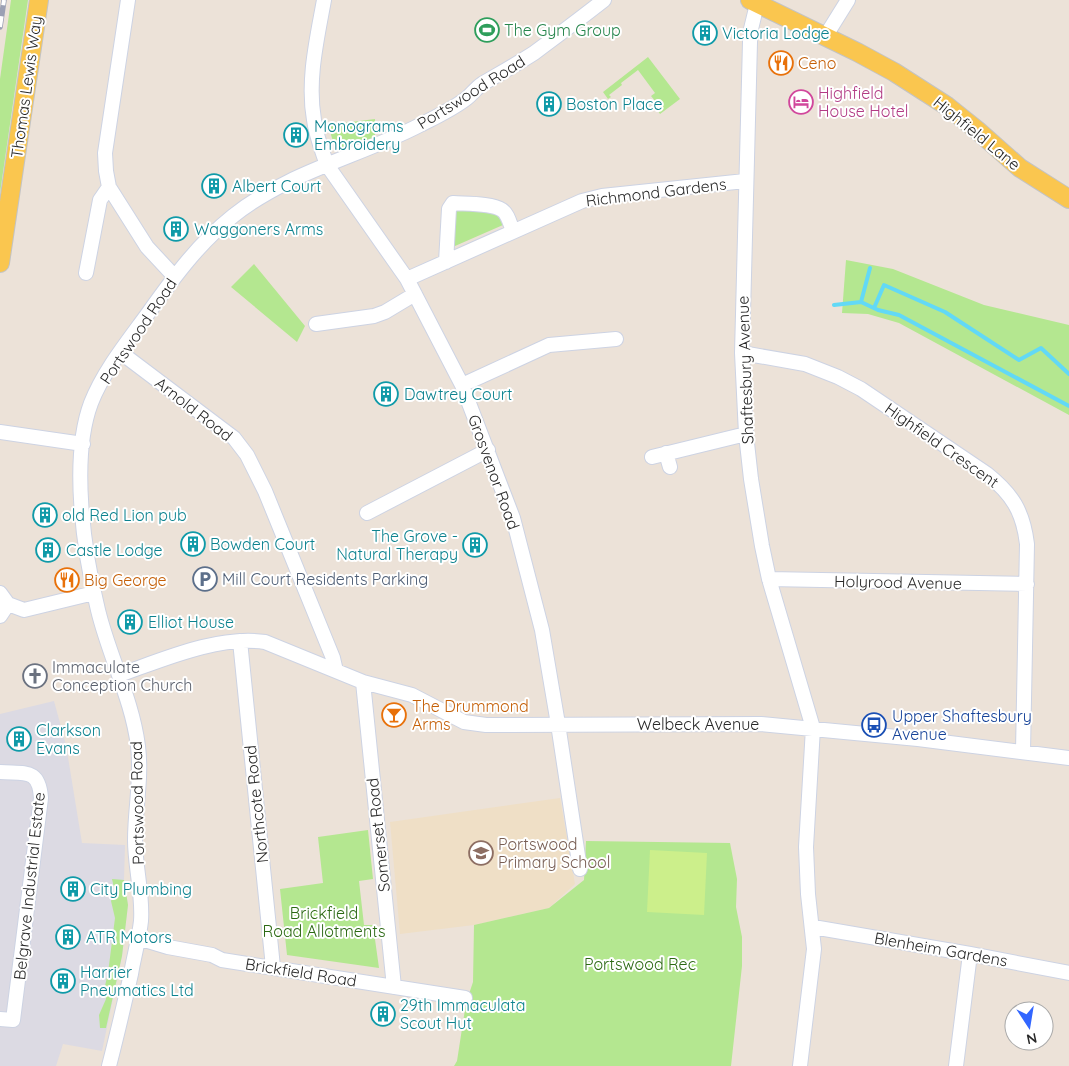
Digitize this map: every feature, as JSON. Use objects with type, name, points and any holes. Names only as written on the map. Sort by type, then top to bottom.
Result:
[{"type":"main road","name":"Thomas Lewis Way","points":[[0,263],[39,0]]},
{"type":"main road","name":"Highfield Lane","points":[[754,2],[887,68],[928,94],[977,130],[1020,168],[1069,199]]},
{"type":"street","points":[[128,0],[105,153],[106,172],[109,187],[147,247],[174,276]]},
{"type":"street","name":"Grosvenor Road","points":[[324,0],[312,73],[312,99],[319,144],[327,165],[407,279],[415,294],[462,385],[513,518],[537,611],[558,724],[580,869]]},
{"type":"street","name":"Portswood Road","points":[[109,1066],[138,938],[141,905],[135,844],[140,786],[138,747],[129,707],[94,593],[82,518],[81,472],[83,444],[91,403],[120,352],[174,276],[215,231],[246,206],[280,185],[395,138],[446,112],[480,86],[533,53],[604,0]]},
{"type":"street","points":[[825,36],[848,0]]},
{"type":"street","name":"Shaftesbury Avenue","points":[[754,2],[750,35],[745,181],[742,352],[746,434],[758,522],[770,579],[814,728]]},
{"type":"street","name":"Richmond Gardens","points":[[407,279],[582,201],[602,196],[745,181]]},
{"type":"street","points":[[90,266],[100,200],[109,187]]},
{"type":"street","points":[[446,262],[449,209],[453,203],[495,207],[502,210],[506,214],[513,231]]},
{"type":"street","points":[[316,324],[374,316],[385,312],[415,294]]},
{"type":"street","points":[[462,385],[549,345],[616,338]]},
{"type":"street","name":"Arnold Road","points":[[120,352],[234,438],[247,455],[272,509],[333,658],[336,671]]},
{"type":"street","name":"Highfield Crescent","points":[[742,352],[805,364],[838,377],[861,389],[987,474],[1014,500],[1025,528],[1027,544],[1023,751]]},
{"type":"street","points":[[0,432],[83,444]]},
{"type":"street","points":[[652,457],[668,460],[746,434]]},
{"type":"street","points":[[367,513],[488,450]]},
{"type":"street","name":"Holyrood Avenue","points":[[770,579],[1027,584]]},
{"type":"street","points":[[0,616],[4,598],[24,610],[94,593]]},
{"type":"street","name":"Welbeck Avenue","points":[[119,675],[185,653],[240,641],[265,642],[363,682],[412,695],[464,722],[486,725],[761,724],[1023,751],[1069,758]]},
{"type":"street","name":"Northcote Road","points":[[240,641],[273,967]]},
{"type":"street","name":"Somerset Road","points":[[363,682],[394,988]]},
{"type":"street","points":[[800,1066],[814,949],[808,894],[806,847],[814,728]]},
{"type":"street","name":"Belgrave Industrial Estate","points":[[0,772],[29,774],[36,778],[40,784],[41,798],[13,1020],[0,1019]]},
{"type":"street","name":"Blenheim Gardens","points":[[813,927],[1069,973]]},
{"type":"street","name":"Brickfield Road","points":[[138,938],[168,947],[212,954],[222,960],[465,998]]},
{"type":"street","points":[[956,1066],[970,954]]},
{"type":"shaded area","points":[[54,701],[66,745],[82,843],[125,845],[124,880],[128,905],[122,956],[102,1051],[63,1044],[56,1066],[0,1066],[0,714]]},
{"type":"shaded area","name":"Portswood Primary School","points":[[560,798],[575,884],[549,908],[474,925],[400,934],[390,822]]},
{"type":"green space","points":[[11,0],[28,0],[0,193],[0,79]]},
{"type":"green space","points":[[648,57],[680,99],[660,114],[658,111],[661,108],[651,96],[655,93],[638,70],[621,83],[622,85],[609,95],[611,97],[608,99],[603,92]]},
{"type":"green space","points":[[375,119],[375,137],[336,151],[328,125]]},
{"type":"green space","points":[[459,209],[495,212],[503,221],[503,225],[455,246],[452,244],[456,211]]},
{"type":"green space","points":[[846,260],[893,269],[984,305],[1069,325],[1069,415],[899,323],[868,314],[842,313]]},
{"type":"green space","points":[[254,264],[305,326],[297,342],[231,287]]},
{"type":"green space","name":"Brickfield Road Allotments","points":[[368,830],[373,879],[359,881],[364,925],[373,925],[379,968],[287,955],[280,889],[323,883],[318,837]]},
{"type":"green space","name":"Portswood Rec","points":[[586,841],[730,843],[737,879],[736,907],[742,937],[742,966],[731,1066],[454,1066],[457,1061],[466,1003],[473,982],[474,925],[549,908],[584,880]]},
{"type":"green space","points":[[650,850],[707,853],[704,915],[647,912]]},
{"type":"green space","points":[[112,879],[124,880],[128,905],[122,956],[106,1028],[100,1028],[99,1015],[106,999],[104,990],[115,918],[111,901],[115,892]]},
{"type":"waterway","points":[[861,302],[870,268]]},
{"type":"waterway","points":[[874,308],[884,285],[945,312],[1019,360],[1041,348],[1069,374]]},
{"type":"waterway","points":[[834,305],[861,302],[878,310],[899,315],[1069,406]]},
{"type":"railway","points":[[0,27],[4,0]]},
{"type":"place","name":"The Gym Group","points":[[487,30]]},
{"type":"place","name":"Victoria Lodge","points":[[705,33]]},
{"type":"place","name":"Ceno","points":[[781,63]]},
{"type":"place","name":"Highfield House Hotel","points":[[801,102]]},
{"type":"place","name":"Boston Place","points":[[549,104]]},
{"type":"place","name":"Monograms Embroidery","points":[[296,135]]},
{"type":"place","name":"Albert Court","points":[[214,186]]},
{"type":"place","name":"Waggoners Arms","points":[[176,229]]},
{"type":"place","name":"Dawtrey Court","points":[[386,394]]},
{"type":"place","name":"old Red Lion pub","points":[[45,515]]},
{"type":"place","name":"Bowden Court","points":[[193,544]]},
{"type":"place","name":"The Grove - Natural Therapy","points":[[475,545]]},
{"type":"place","name":"Castle Lodge","points":[[48,550]]},
{"type":"place","name":"Mill Court Residents Parking","points":[[205,579]]},
{"type":"place","name":"Big George","points":[[67,580]]},
{"type":"place","name":"Elliot House","points":[[130,622]]},
{"type":"place","name":"Immaculate Conception Church","points":[[35,676]]},
{"type":"place","name":"The Drummond Arms","points":[[394,715]]},
{"type":"place","name":"Upper Shaftesbury Avenue","points":[[874,725]]},
{"type":"place","name":"Clarkson Evans","points":[[19,739]]},
{"type":"place","name":"Portswood Primary School","points":[[481,853]]},
{"type":"place","name":"City Plumbing","points":[[73,889]]},
{"type":"place","name":"ATR Motors","points":[[68,937]]},
{"type":"place","name":"Harrier Pneumatics Ltd","points":[[63,981]]},
{"type":"place","name":"29th Immaculata Scout Hut","points":[[383,1014]]}]
